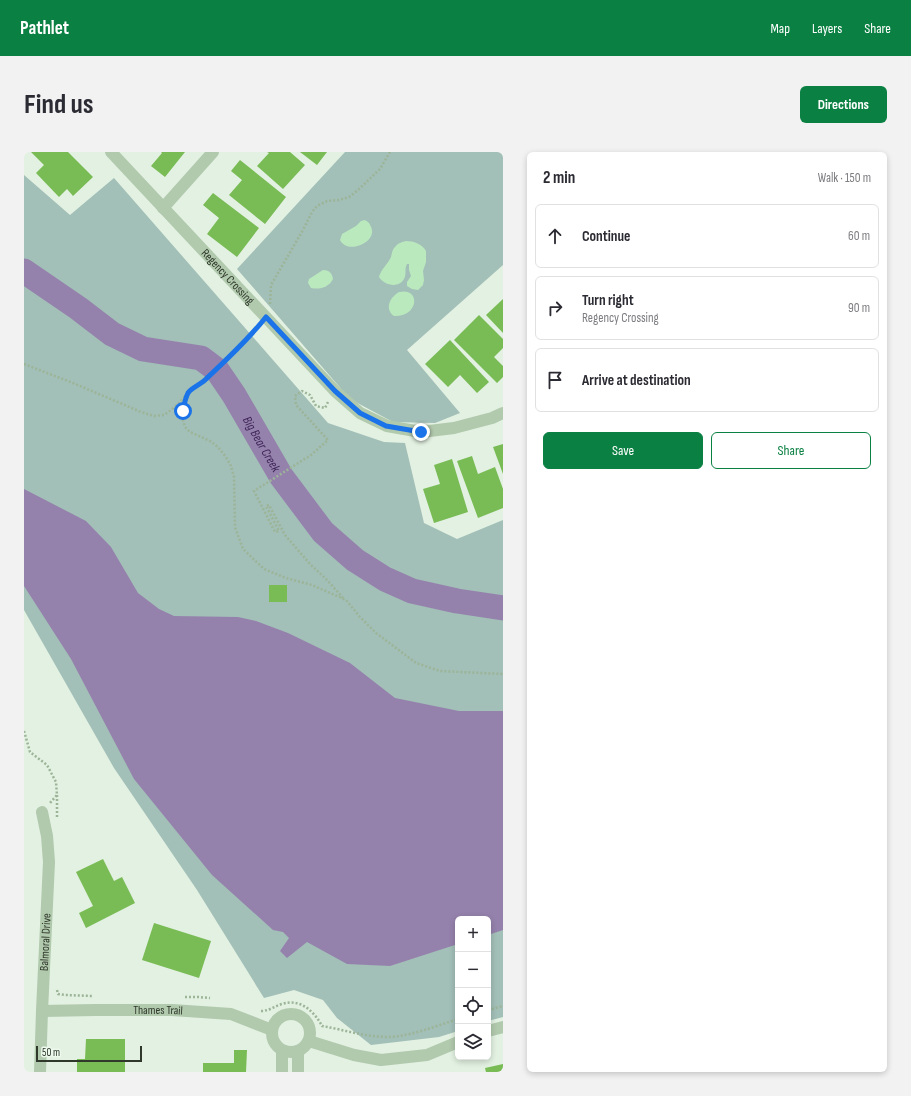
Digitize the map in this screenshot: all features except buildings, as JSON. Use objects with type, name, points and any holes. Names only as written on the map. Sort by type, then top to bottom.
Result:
[{"type":"street","name":"Regency Crossing","points":[[111,152],[335,391],[360,413],[386,426],[421,432],[454,428],[492,418],[503,412]]},
{"type":"street","points":[[163,208],[213,152]]},
{"type":"street","name":"Balmoral Drive","points":[[40,1072],[49,862],[47,836],[42,812]]},
{"type":"street","name":"Thames Trail","points":[[42,1011],[172,1010],[231,1014],[272,1030]]},
{"type":"street","points":[[284,1015],[296,1015],[307,1022],[310,1028],[309,1041],[298,1052],[290,1053],[282,1051],[273,1042],[272,1030],[274,1024],[284,1015]]},
{"type":"street","points":[[491,1030],[503,1027]]},
{"type":"street","points":[[309,1041],[354,1055],[381,1060],[427,1055],[455,1043]]},
{"type":"street","points":[[282,1051],[282,1072]]},
{"type":"street","points":[[298,1052],[298,1072]]},
{"type":"path","points":[[346,600],[312,585],[286,578],[264,569],[243,549],[235,527],[234,477],[231,466],[226,457],[210,441],[190,432],[184,427],[183,411],[184,402],[192,388],[203,382],[230,356],[266,317],[269,306],[271,285],[312,212],[317,206],[349,197],[380,169],[390,152]]},
{"type":"path","points":[[24,364],[154,416],[164,415],[188,394]]},
{"type":"path","points":[[335,391],[325,408],[316,406],[310,395],[302,391],[295,396],[296,405],[328,440],[311,455],[254,491],[275,532],[279,531],[266,506],[269,505],[285,535],[310,564],[346,600],[360,618],[376,633],[416,663],[440,671],[503,674]]},
{"type":"path","points":[[24,731],[30,752],[47,765],[56,782],[57,821]]},
{"type":"path","points":[[42,812],[57,795]]},
{"type":"path","points":[[57,988],[58,994],[96,996]]},
{"type":"path","points":[[184,997],[216,999]]},
{"type":"path","points":[[258,1011],[263,1012],[283,1004],[300,1004],[308,1008],[317,1016],[322,1026],[372,1036],[388,1037],[410,1034],[455,1020]]},
{"type":"path","points":[[491,1009],[503,1006]]},
{"type":"shaded area","points":[[345,152],[503,152],[503,265],[407,350],[460,413],[435,423],[393,422],[350,399],[237,269]]},
{"type":"shaded area","points":[[24,175],[70,215],[114,178],[328,423],[384,442],[405,443],[424,523],[457,539],[503,520],[503,1017],[491,1020],[491,916],[455,916],[455,1032],[439,1037],[371,1045],[337,1018],[323,1000],[294,990],[264,998],[197,890],[114,768],[24,610]]},
{"type":"shaded area","points":[[24,489],[86,521],[111,547],[138,593],[159,609],[174,616],[238,617],[256,621],[288,633],[350,663],[395,698],[459,711],[503,711],[503,930],[491,934],[491,916],[455,916],[455,945],[390,966],[347,964],[307,942],[287,958],[280,951],[289,938],[283,932],[273,930],[212,875],[134,779],[71,659],[24,586]]},
{"type":"sand","points":[[365,220],[368,222],[372,230],[371,236],[368,240],[359,246],[353,247],[343,244],[340,240],[342,234],[356,226],[361,221]]},
{"type":"sand","points":[[406,241],[418,243],[426,251],[426,262],[423,271],[423,285],[418,290],[407,286],[407,282],[411,276],[409,264],[406,266],[404,279],[398,284],[388,284],[379,277],[381,271],[390,260],[394,248]]},
{"type":"sand","points":[[323,270],[329,271],[331,274],[333,279],[331,282],[318,289],[311,288],[308,283],[309,279]]},
{"type":"sand","points":[[399,292],[411,294],[414,298],[414,302],[412,308],[408,312],[402,315],[394,316],[389,310],[389,303]]},
{"type":"waterway","name":"Big Bear Creek","points":[[24,271],[78,308],[112,334],[143,349],[201,358],[217,370],[234,395],[281,476],[323,532],[355,560],[385,579],[412,591],[457,601],[503,608]]},
{"type":"route","points":[[183,411],[184,402],[192,388],[203,382],[230,356],[266,317],[335,391],[360,413],[386,426],[421,432]]}]
